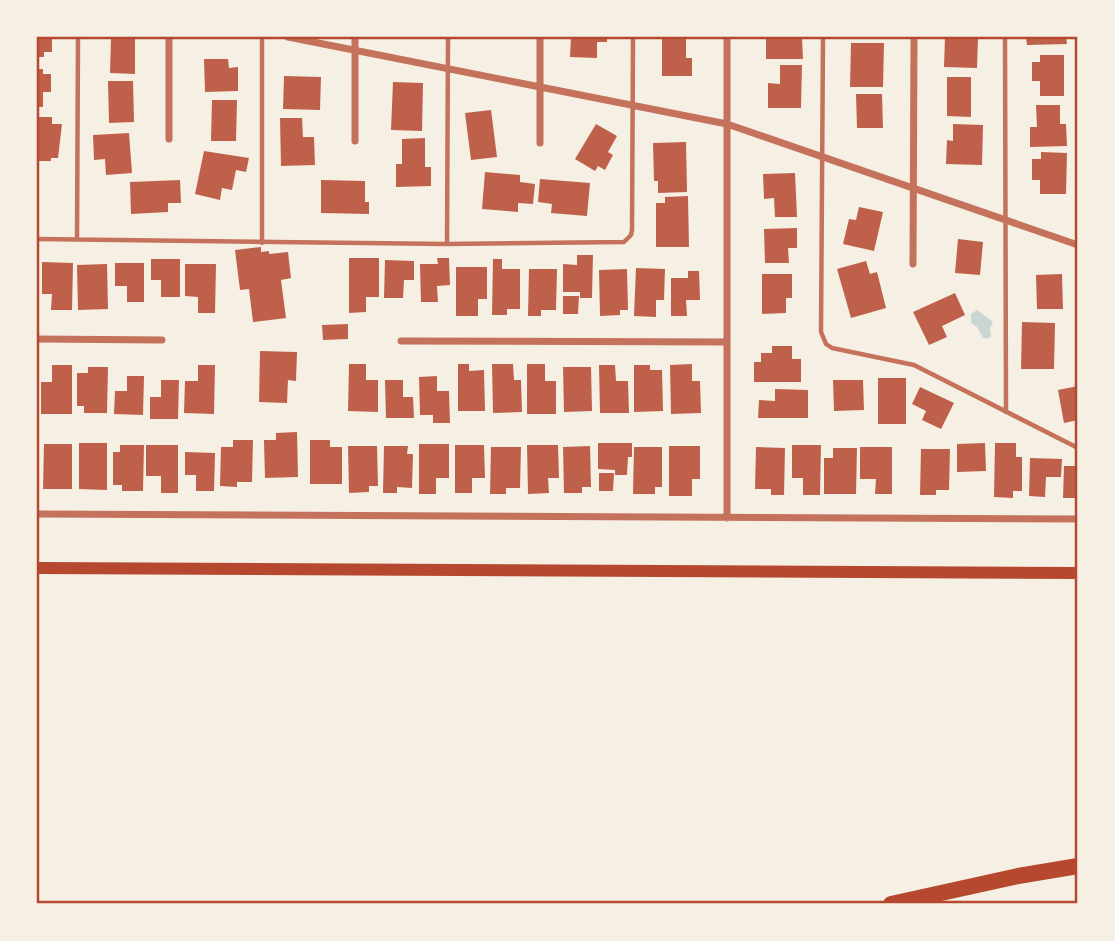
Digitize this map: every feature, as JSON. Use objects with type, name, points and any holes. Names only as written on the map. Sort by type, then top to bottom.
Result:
[{"type":"highway","points":[[891,904],[1018,876],[1078,866]]},
{"type":"main road","points":[[37,568],[1078,573]]},
{"type":"street","points":[[169,37],[169,139]]},
{"type":"street","points":[[288,37],[727,124],[1078,245]]},
{"type":"street","points":[[355,37],[355,141]]},
{"type":"street","points":[[540,37],[540,143]]},
{"type":"street","points":[[727,37],[727,518]]},
{"type":"street","points":[[913,264],[914,37]]},
{"type":"street","points":[[37,339],[162,340]]},
{"type":"street","points":[[401,341],[727,342]]},
{"type":"street","points":[[37,514],[1078,519]]},
{"type":"lane","points":[[77,239],[78,37]]},
{"type":"lane","points":[[262,37],[262,243]]},
{"type":"lane","points":[[447,244],[448,37]]},
{"type":"lane","points":[[37,239],[619,244],[628,240],[632,230],[632,37]]},
{"type":"lane","points":[[823,37],[821,332],[826,344],[832,348],[914,365],[1078,448]]},
{"type":"lane","points":[[1005,37],[1006,412]]},
{"type":"shaded area","points":[[977,310],[993,322],[991,337],[987,339],[983,338],[977,327],[971,323],[971,314]]},
{"type":"building","points":[[37,37],[52,39],[52,52],[44,52],[44,57],[37,57]]},
{"type":"building","points":[[571,37],[607,37],[607,42],[597,42],[597,58],[570,57]]},
{"type":"building","points":[[662,37],[686,37],[686,58],[692,58],[692,76],[662,76]]},
{"type":"building","points":[[766,37],[802,37],[803,59],[766,59]]},
{"type":"building","points":[[945,37],[978,37],[977,68],[944,67]]},
{"type":"building","points":[[1026,37],[1066,37],[1067,44],[1027,45]]},
{"type":"building","points":[[111,38],[135,38],[135,74],[110,73]]},
{"type":"building","points":[[851,43],[884,43],[883,87],[850,87]]},
{"type":"building","points":[[1040,55],[1064,55],[1064,96],[1040,96],[1040,81],[1032,81],[1032,62],[1040,62]]},
{"type":"building","points":[[204,59],[228,59],[229,68],[238,67],[238,91],[205,92]]},
{"type":"building","points":[[780,65],[802,65],[801,108],[768,108],[768,83],[780,84]]},
{"type":"building","points":[[37,69],[43,69],[43,74],[51,74],[51,92],[43,92],[43,107],[37,107]]},
{"type":"building","points":[[284,76],[321,77],[320,110],[283,109]]},
{"type":"building","points":[[947,77],[971,77],[971,117],[947,116]]},
{"type":"building","points":[[108,81],[133,81],[134,122],[109,123]]},
{"type":"building","points":[[393,82],[423,83],[422,131],[391,130]]},
{"type":"building","points":[[856,94],[882,94],[883,128],[857,128]]},
{"type":"building","points":[[212,100],[237,100],[236,141],[211,141]]},
{"type":"building","points":[[1036,105],[1060,105],[1060,124],[1066,124],[1067,146],[1030,147],[1030,127],[1037,127]]},
{"type":"building","points":[[491,110],[497,157],[471,160],[465,113]]},
{"type":"building","points":[[37,117],[52,117],[52,124],[62,124],[58,158],[51,158],[51,161],[37,161]]},
{"type":"building","points":[[280,118],[302,118],[303,137],[314,137],[315,165],[281,166]]},
{"type":"building","points":[[596,124],[617,136],[608,152],[613,155],[605,170],[598,166],[595,171],[575,159]]},
{"type":"building","points":[[953,124],[983,125],[982,165],[946,164],[947,140],[953,141]]},
{"type":"building","points":[[129,133],[132,173],[106,175],[105,159],[94,160],[93,135]]},
{"type":"building","points":[[425,138],[425,167],[431,167],[431,186],[396,187],[396,164],[402,164],[402,139]]},
{"type":"building","points":[[686,142],[687,192],[658,193],[658,181],[654,181],[653,143]]},
{"type":"building","points":[[204,151],[249,158],[246,172],[236,170],[232,190],[222,188],[220,200],[195,194]]},
{"type":"building","points":[[1041,152],[1067,153],[1066,194],[1040,194],[1040,180],[1032,180],[1032,159],[1041,159]]},
{"type":"building","points":[[485,172],[520,175],[520,182],[535,184],[533,204],[518,203],[518,212],[482,209]]},
{"type":"building","points":[[795,173],[797,217],[775,217],[774,198],[764,199],[763,174]]},
{"type":"building","points":[[540,179],[590,183],[587,216],[551,213],[552,204],[538,202]]},
{"type":"building","points":[[180,180],[181,203],[168,203],[168,212],[131,214],[130,182]]},
{"type":"building","points":[[321,180],[365,181],[365,202],[369,202],[369,214],[321,213]]},
{"type":"building","points":[[688,196],[689,247],[656,247],[656,203],[665,203],[665,197]]},
{"type":"building","points":[[859,207],[883,212],[874,251],[843,244],[849,219],[856,220]]},
{"type":"building","points":[[797,228],[797,248],[788,248],[789,263],[765,263],[764,229]]},
{"type":"building","points":[[958,239],[983,242],[980,275],[955,273]]},
{"type":"building","points":[[261,247],[261,252],[269,251],[269,254],[288,252],[291,278],[281,280],[286,318],[253,322],[249,289],[240,290],[235,250]]},
{"type":"building","points":[[577,255],[593,255],[592,298],[580,298],[580,292],[563,292],[563,264],[577,265]]},
{"type":"building","points":[[349,258],[379,258],[379,297],[366,297],[366,312],[349,313]]},
{"type":"building","points":[[437,258],[449,258],[450,285],[437,286],[438,302],[421,302],[420,264],[438,264]]},
{"type":"building","points":[[151,259],[180,259],[180,297],[161,297],[161,280],[151,280]]},
{"type":"building","points":[[493,259],[502,259],[502,269],[520,269],[520,309],[507,309],[507,315],[492,315]]},
{"type":"building","points":[[385,260],[414,261],[414,280],[404,280],[403,298],[384,298]]},
{"type":"building","points":[[866,261],[870,274],[877,272],[886,308],[851,318],[837,269]]},
{"type":"building","points":[[42,262],[73,263],[72,310],[51,310],[52,294],[42,294]]},
{"type":"building","points":[[115,263],[144,263],[144,302],[127,302],[127,286],[115,286]]},
{"type":"building","points":[[107,264],[108,309],[78,310],[77,265]]},
{"type":"building","points":[[185,264],[216,264],[215,313],[198,313],[198,297],[185,296]]},
{"type":"building","points":[[456,267],[487,267],[487,299],[478,299],[478,316],[456,316]]},
{"type":"building","points":[[636,268],[665,269],[664,300],[656,300],[656,317],[634,316]]},
{"type":"building","points":[[529,269],[557,269],[556,310],[541,310],[541,316],[528,316]]},
{"type":"building","points":[[627,269],[628,310],[620,310],[620,315],[600,316],[599,270]]},
{"type":"building","points":[[688,271],[699,271],[700,300],[686,300],[687,316],[671,316],[671,278],[688,278]]},
{"type":"building","points":[[762,274],[792,274],[792,298],[786,298],[786,313],[762,314]]},
{"type":"building","points":[[1062,274],[1063,309],[1037,309],[1036,275]]},
{"type":"building","points":[[955,293],[965,315],[942,326],[947,337],[929,345],[913,312]]},
{"type":"building","points":[[563,296],[579,296],[578,314],[563,314]]},
{"type":"building","points":[[1022,322],[1055,323],[1054,369],[1021,369]]},
{"type":"building","points":[[348,324],[348,339],[323,340],[322,325]]},
{"type":"building","points":[[772,346],[792,346],[792,359],[801,359],[801,382],[754,382],[754,362],[761,362],[761,353],[772,353]]},
{"type":"building","points":[[260,351],[297,352],[296,381],[288,380],[287,403],[259,402]]},
{"type":"building","points":[[349,364],[366,364],[366,380],[378,380],[378,412],[348,411]]},
{"type":"building","points":[[458,364],[469,364],[469,371],[484,370],[485,411],[458,411]]},
{"type":"building","points":[[492,364],[513,364],[514,380],[521,380],[522,412],[493,413]]},
{"type":"building","points":[[527,364],[545,364],[545,381],[556,381],[556,414],[527,414]]},
{"type":"building","points":[[692,364],[692,381],[700,381],[701,413],[671,414],[670,365]]},
{"type":"building","points":[[52,365],[72,365],[72,414],[41,414],[41,382],[52,382]]},
{"type":"building","points":[[198,365],[215,365],[214,414],[184,413],[185,381],[198,381]]},
{"type":"building","points":[[599,365],[615,365],[616,381],[628,381],[629,413],[600,413]]},
{"type":"building","points":[[634,365],[650,365],[650,370],[662,370],[663,411],[634,412]]},
{"type":"building","points":[[88,367],[108,367],[107,413],[84,413],[84,406],[77,406],[77,373],[88,373]]},
{"type":"building","points":[[563,367],[591,367],[592,411],[564,412]]},
{"type":"building","points":[[127,376],[144,376],[143,415],[114,414],[115,391],[127,391]]},
{"type":"building","points":[[437,376],[437,391],[449,391],[450,423],[433,423],[433,415],[420,415],[419,377]]},
{"type":"building","points":[[878,378],[906,378],[906,424],[878,424]]},
{"type":"building","points":[[161,380],[179,380],[178,419],[150,419],[150,397],[161,397]]},
{"type":"building","points":[[385,380],[403,380],[403,397],[413,397],[414,418],[386,418]]},
{"type":"building","points":[[833,380],[863,380],[864,410],[834,411]]},
{"type":"building","points":[[1078,386],[1078,420],[1064,423],[1058,390]]},
{"type":"building","points":[[920,387],[954,403],[941,429],[922,420],[926,411],[912,404]]},
{"type":"building","points":[[775,389],[808,390],[808,418],[758,418],[759,400],[775,401]]},
{"type":"building","points":[[297,432],[298,477],[265,478],[264,440],[276,440],[276,433]]},
{"type":"building","points":[[233,440],[253,440],[252,482],[237,482],[237,487],[220,486],[221,447],[233,447]]},
{"type":"building","points":[[310,440],[330,440],[330,447],[342,447],[342,484],[310,484]]},
{"type":"building","points":[[79,443],[107,443],[107,490],[79,489]]},
{"type":"building","points":[[598,443],[632,443],[632,457],[628,457],[627,475],[615,475],[615,470],[598,469]]},
{"type":"building","points":[[985,443],[986,471],[957,472],[957,444]]},
{"type":"building","points":[[995,443],[1016,443],[1016,457],[1022,457],[1022,491],[1013,491],[1013,498],[994,497]]},
{"type":"building","points":[[44,444],[72,444],[72,489],[43,489]]},
{"type":"building","points":[[419,444],[449,444],[449,478],[436,478],[436,494],[419,494]]},
{"type":"building","points":[[120,445],[144,445],[143,491],[122,491],[122,485],[113,485],[113,452],[120,452]]},
{"type":"building","points":[[146,445],[178,445],[178,493],[161,493],[161,476],[146,476]]},
{"type":"building","points":[[455,445],[484,445],[485,478],[472,478],[472,493],[455,493]]},
{"type":"building","points":[[527,445],[558,445],[559,478],[548,478],[549,493],[528,494]]},
{"type":"building","points":[[792,445],[821,445],[820,495],[803,495],[803,478],[792,478]]},
{"type":"building","points":[[348,446],[377,446],[378,486],[369,486],[369,492],[349,493]]},
{"type":"building","points":[[384,446],[408,446],[407,454],[413,454],[412,488],[397,487],[397,493],[383,493]]},
{"type":"building","points":[[590,446],[591,487],[582,487],[582,493],[564,493],[563,447]]},
{"type":"building","points":[[669,446],[700,446],[700,479],[692,479],[692,496],[669,496]]},
{"type":"building","points":[[491,447],[521,447],[520,488],[506,488],[506,494],[490,494]]},
{"type":"building","points":[[634,447],[662,447],[662,487],[655,487],[655,494],[633,494]]},
{"type":"building","points":[[756,447],[785,448],[784,495],[771,495],[771,489],[755,489]]},
{"type":"building","points":[[860,447],[892,447],[892,494],[875,494],[876,479],[860,479]]},
{"type":"building","points":[[833,448],[857,448],[856,494],[824,494],[824,458],[833,458]]},
{"type":"building","points":[[921,449],[950,449],[949,490],[936,490],[936,495],[920,495]]},
{"type":"building","points":[[185,452],[215,453],[214,491],[196,491],[196,475],[185,475]]},
{"type":"building","points":[[1030,458],[1062,459],[1061,477],[1046,477],[1045,497],[1029,496]]},
{"type":"building","points":[[1064,466],[1078,466],[1078,498],[1063,498]]},
{"type":"building","points":[[599,473],[614,473],[613,491],[599,491]]}]
